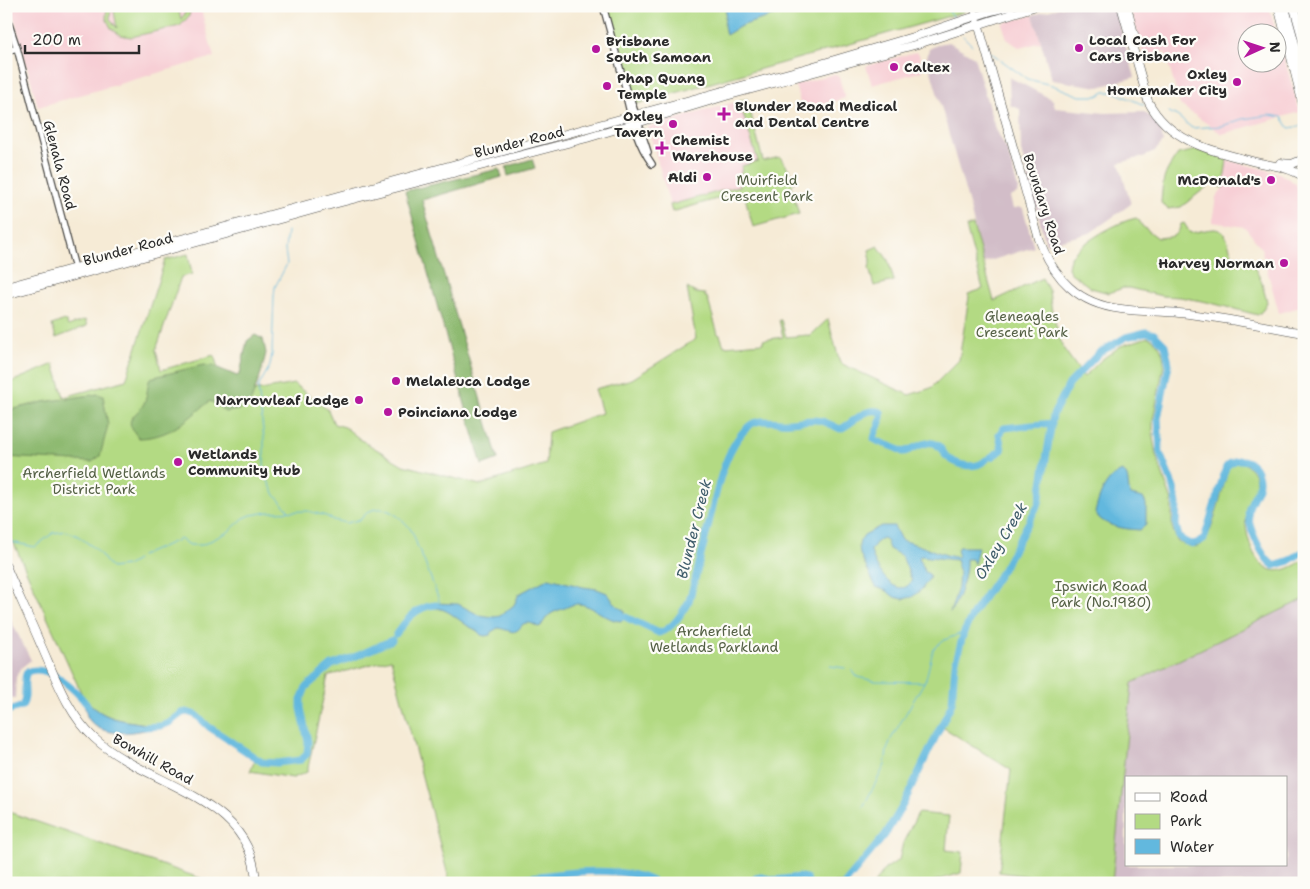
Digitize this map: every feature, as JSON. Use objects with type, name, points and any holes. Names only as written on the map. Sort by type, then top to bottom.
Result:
[{"type":"highway","points":[[1284,6],[1304,78]]},
{"type":"highway","points":[[1294,6],[1304,42]]},
{"type":"main road","name":"Blunder Road","points":[[6,295],[76,273],[429,178],[587,138],[635,119],[906,39],[976,16],[985,9],[1011,6]]},
{"type":"main road","name":"Blunder Road","points":[[635,119],[918,44],[1036,6]]},
{"type":"main road","points":[[1121,6],[1148,101],[1155,113],[1170,130],[1199,146],[1284,168],[1304,177]]},
{"type":"main road","points":[[1127,6],[1149,93],[1159,111],[1171,124],[1184,134],[1199,141],[1270,161],[1288,164],[1304,159]]},
{"type":"main road","points":[[1278,6],[1304,109]]},
{"type":"main road","name":"Boundary Road","points":[[976,16],[1039,239],[1051,266],[1065,284],[1091,302],[1104,306],[1179,313],[1304,333]]},
{"type":"main road","name":"Blunder Road","points":[[6,287],[76,273]]},
{"type":"main road","name":"Bowhill Road","points":[[6,566],[66,702],[84,728],[106,749],[205,803],[231,822],[240,833],[252,856],[256,883]]},
{"type":"street","points":[[603,6],[626,90],[652,164],[639,142],[635,119]]},
{"type":"street","name":"Boundary Road","points":[[973,6],[976,16]]},
{"type":"street","name":"Glenala Road","points":[[6,16],[15,49]]},
{"type":"street","name":"Glenala Road","points":[[6,22],[19,60],[76,273]]},
{"type":"street","points":[[6,51],[15,49]]},
{"type":"shaded area","points":[[11,6],[200,6],[214,57],[38,107]]},
{"type":"shaded area","points":[[1065,6],[1114,6],[1135,77],[1099,87],[1052,80],[1033,15]]},
{"type":"shaded area","points":[[1130,6],[1269,6],[1273,22],[1238,22],[1238,72],[1288,71],[1300,112],[1222,134],[1180,105],[1165,52],[1144,57]]},
{"type":"shaded area","points":[[1033,15],[1041,42],[1020,48],[1007,39],[1002,23]]},
{"type":"shaded area","points":[[949,42],[974,57],[995,128],[1007,150],[1018,189],[1017,194],[1010,197],[1013,209],[1019,207],[1023,209],[1034,247],[983,263],[970,208],[927,57],[929,49]]},
{"type":"shaded area","points":[[916,52],[919,54],[923,71],[872,85],[866,66]]},
{"type":"shaded area","points":[[834,74],[839,77],[845,98],[802,110],[795,85]]},
{"type":"shaded area","points":[[1009,77],[1053,100],[1055,108],[1105,113],[1144,112],[1154,120],[1161,130],[1163,142],[1156,150],[1146,156],[1119,163],[1131,204],[1090,233],[1046,244],[1021,151],[1020,109],[1010,105]]},
{"type":"shaded area","points":[[739,101],[758,161],[739,186],[670,205],[648,127]]},
{"type":"shaded area","points":[[1227,160],[1279,173],[1295,183],[1304,201],[1304,306],[1279,313],[1261,248],[1245,227],[1212,222],[1216,197],[1223,188]]},
{"type":"shaded area","points":[[1304,599],[1304,883],[1112,883],[1132,683]]},
{"type":"shaded area","points":[[6,611],[31,660],[22,667],[16,677],[15,698],[6,697]]},
{"type":"green space","points":[[107,6],[111,6],[110,19],[117,28],[113,6],[178,6],[181,19],[185,13],[186,6],[191,6],[189,16],[180,26],[131,37],[120,35],[111,28],[106,18]]},
{"type":"green space","points":[[608,6],[965,6],[964,12],[636,104]]},
{"type":"green space","name":"Muirfield Crescent Park","points":[[747,99],[763,161],[780,157],[796,179],[791,186],[799,214],[753,227],[745,197],[737,193],[672,212],[670,205],[739,186],[742,166],[758,161],[739,101]]},
{"type":"green space","points":[[1197,150],[1227,160],[1223,188],[1213,182],[1181,207],[1168,209],[1161,203],[1163,182],[1169,167],[1178,154]]},
{"type":"green space","points":[[532,159],[535,168],[508,176],[506,167]]},
{"type":"green space","points":[[499,169],[502,177],[422,200],[498,459],[482,465],[405,191]]},
{"type":"green space","points":[[1136,218],[1142,226],[1158,238],[1170,237],[1176,234],[1181,224],[1184,223],[1190,233],[1208,229],[1222,232],[1227,238],[1232,253],[1238,258],[1251,261],[1261,280],[1267,302],[1263,310],[1258,315],[1207,302],[1162,296],[1129,288],[1109,293],[1091,288],[1071,273],[1068,268],[1070,260],[1080,248],[1111,227]]},
{"type":"green space","name":"Archerfield Wetlands Parkland","points":[[973,225],[994,301],[1042,278],[1049,291],[1052,312],[1063,348],[1084,377],[1101,360],[1121,346],[1148,337],[1158,344],[1162,352],[1164,365],[1153,420],[1153,438],[1156,455],[1172,501],[1172,527],[1177,541],[1193,547],[1202,544],[1214,521],[1229,467],[1232,463],[1242,462],[1251,470],[1256,480],[1256,488],[1247,505],[1245,516],[1247,534],[1258,560],[1271,570],[1280,571],[1304,560],[1304,599],[1132,683],[1112,883],[1077,883],[999,872],[1011,770],[941,726],[911,789],[888,829],[861,866],[845,883],[809,883],[806,878],[800,877],[775,880],[761,877],[756,878],[752,883],[656,883],[640,875],[617,872],[574,873],[489,883],[450,883],[391,659],[328,676],[307,772],[293,778],[250,771],[256,758],[209,727],[196,715],[187,712],[182,713],[169,723],[152,727],[151,725],[106,715],[83,697],[6,526],[6,388],[11,382],[54,364],[64,397],[126,380],[165,260],[188,254],[192,274],[181,277],[156,350],[161,370],[214,355],[225,392],[261,390],[294,384],[328,410],[334,424],[345,427],[361,440],[403,465],[480,485],[546,464],[548,432],[602,413],[595,389],[632,379],[696,339],[687,288],[696,293],[705,294],[705,297],[707,297],[718,334],[724,346],[763,343],[763,340],[783,337],[779,320],[781,320],[786,337],[808,335],[809,337],[828,319],[840,363],[909,395],[931,388],[959,360],[968,294],[983,289],[966,227]]},
{"type":"green space","points":[[878,246],[888,260],[894,281],[874,286],[869,268],[871,260],[869,250]]},
{"type":"green space","points":[[65,320],[68,326],[85,320],[87,326],[56,338],[52,325]]},
{"type":"green space","points":[[255,335],[263,339],[266,353],[251,401],[238,410],[225,412],[210,401],[169,431],[150,437],[139,438],[133,431],[131,425],[132,417],[145,401],[150,378],[203,365],[213,366],[237,376],[240,374],[247,341]]},
{"type":"green space","points":[[98,394],[103,396],[108,425],[100,456],[92,462],[6,457],[6,411],[43,402]]},
{"type":"green space","points":[[6,811],[214,883],[6,883]]},
{"type":"green space","points":[[918,813],[949,816],[946,850],[963,852],[961,873],[928,883],[874,883],[885,869],[899,860],[903,843]]},
{"type":"water","points":[[721,6],[793,6],[787,11],[741,26],[726,35],[724,26],[726,9]]},
{"type":"water","points":[[1122,471],[1125,473],[1131,495],[1143,498],[1146,504],[1146,525],[1140,530],[1109,524],[1095,513],[1107,483]]},
{"type":"water","points":[[881,526],[894,526],[901,540],[953,557],[957,557],[957,549],[959,547],[978,547],[974,564],[972,559],[966,559],[962,587],[950,613],[958,587],[959,570],[956,560],[920,556],[919,558],[925,572],[930,577],[922,589],[912,597],[903,599],[894,597],[887,591],[876,587],[860,554],[860,541],[864,535]],"holes":[[[883,538],[886,540],[889,549],[902,556],[912,581],[906,587],[900,588],[893,585],[876,565],[871,550],[878,540]]]},
{"type":"water","points":[[549,578],[607,593],[617,606],[625,611],[624,618],[621,621],[616,621],[588,606],[575,604],[551,614],[541,626],[538,627],[525,623],[515,632],[498,628],[491,632],[490,635],[485,636],[445,610],[428,608],[426,605],[434,603],[458,604],[479,615],[500,616],[514,605],[519,594]]},
{"type":"water","points":[[83,696],[98,711],[106,715],[151,725],[153,728],[117,732],[99,728],[87,716]]},
{"type":"waterway","points":[[942,6],[951,13],[955,20]]},
{"type":"waterway","points":[[963,36],[972,45]]},
{"type":"waterway","points":[[990,52],[1027,79],[1052,85],[1080,96],[1097,96],[1105,92],[1114,92],[1144,105]]},
{"type":"waterway","points":[[1169,112],[1192,128],[1222,126],[1242,119],[1270,115],[1282,117],[1289,128],[1303,126]]},
{"type":"waterway","points":[[287,231],[285,250],[287,264],[275,287],[270,366],[258,387],[264,438],[264,473],[275,495],[288,510]]},
{"type":"waterway","name":"Oxley Creek","points":[[845,883],[885,835],[903,805],[952,703],[955,664],[964,632],[974,612],[1003,569],[1039,503],[1053,415],[1069,384],[1099,353],[1126,337],[1146,332],[1154,334],[1165,345],[1169,364],[1158,418],[1160,453],[1174,488],[1177,504],[1176,525],[1179,537],[1191,544],[1204,539],[1226,467],[1231,463],[1241,460],[1251,463],[1258,472],[1258,487],[1250,504],[1248,514],[1252,530],[1264,556],[1274,566],[1287,562],[1304,551]]},
{"type":"waterway","name":"Blunder Creek","points":[[617,613],[659,633],[669,628],[680,616],[689,601],[727,459],[740,435],[749,426],[758,421],[815,420],[825,422],[840,429],[865,413],[870,411],[881,412],[880,423],[874,439],[881,443],[903,452],[925,443],[933,443],[939,446],[950,459],[966,466],[977,465],[986,460]]},
{"type":"waterway","name":"Blunder Creek","points":[[991,457],[1002,450],[999,434],[1004,428],[1052,423]]},
{"type":"waterway","points":[[141,556],[180,539],[190,545],[202,545],[228,532],[244,518],[251,515],[269,512],[308,511],[347,523],[361,519],[373,510],[386,510],[398,517],[410,529],[440,603]]},
{"type":"waterway","points":[[6,541],[35,547],[53,533],[66,531],[78,536],[97,550],[111,568],[127,566],[137,560]]},
{"type":"waterway","name":"Blunder Creek","points":[[396,634],[408,619],[418,611],[436,605]]},
{"type":"waterway","points":[[863,807],[885,765],[891,739],[926,679],[933,650],[942,641],[964,632]]},
{"type":"waterway","name":"Blunder Creek","points":[[144,727],[160,726],[169,723],[182,713],[187,712],[196,715],[209,727],[262,762],[277,763],[301,760],[307,754],[308,742],[301,708],[301,700],[306,687],[332,665],[392,640]]},
{"type":"waterway","points":[[830,666],[845,668]]},
{"type":"waterway","name":"Blunder Creek","points":[[6,709],[11,710],[22,706],[25,698],[25,676],[27,672],[35,670],[52,674],[61,680],[77,693],[88,706]]},
{"type":"waterway","points":[[852,670],[857,677],[875,681],[924,682]]},
{"type":"waterway","name":"Oxley Creek","points":[[489,883],[552,874],[598,871],[620,872],[639,876],[656,883]]},
{"type":"waterway","name":"Oxley Creek","points":[[752,883],[756,878],[761,877],[775,880],[800,877],[806,878],[809,883]]},
{"type":"place","name":"Local Cash For Cars Brisbane","points":[[1079,48]]},
{"type":"place","name":"Brisbane South Samoan","points":[[596,49]]},
{"type":"place","name":"Caltex","points":[[894,67]]},
{"type":"place","name":"Oxley Homemaker City","points":[[1237,82]]},
{"type":"place","name":"Phap Quang Temple","points":[[607,86]]},
{"type":"place","name":"Blunder Road Medical and Dental Centre","points":[[724,114]]},
{"type":"place","name":"Oxley Tavern","points":[[673,124]]},
{"type":"place","name":"Chemist Warehouse","points":[[662,148]]},
{"type":"place","name":"Aldi","points":[[707,177]]},
{"type":"place","name":"McDonald's","points":[[1271,180]]},
{"type":"place","name":"Harvey Norman","points":[[1284,263]]},
{"type":"place","name":"Melaleuca Lodge","points":[[396,381]]},
{"type":"place","name":"Narrowleaf Lodge","points":[[359,400]]},
{"type":"place","name":"Poinciana Lodge","points":[[388,412]]},
{"type":"place","name":"Wetlands Community Hub","points":[[178,462]]},
{"type":"park label","name":"Gleneagles Crescent Park","points":[[1022,324]]},
{"type":"park label","name":"Archerfield Wetlands District Park","points":[[94,482]]},
{"type":"park label","name":"Ipswich Road Park (No.1980)","points":[[1101,594]]}]
